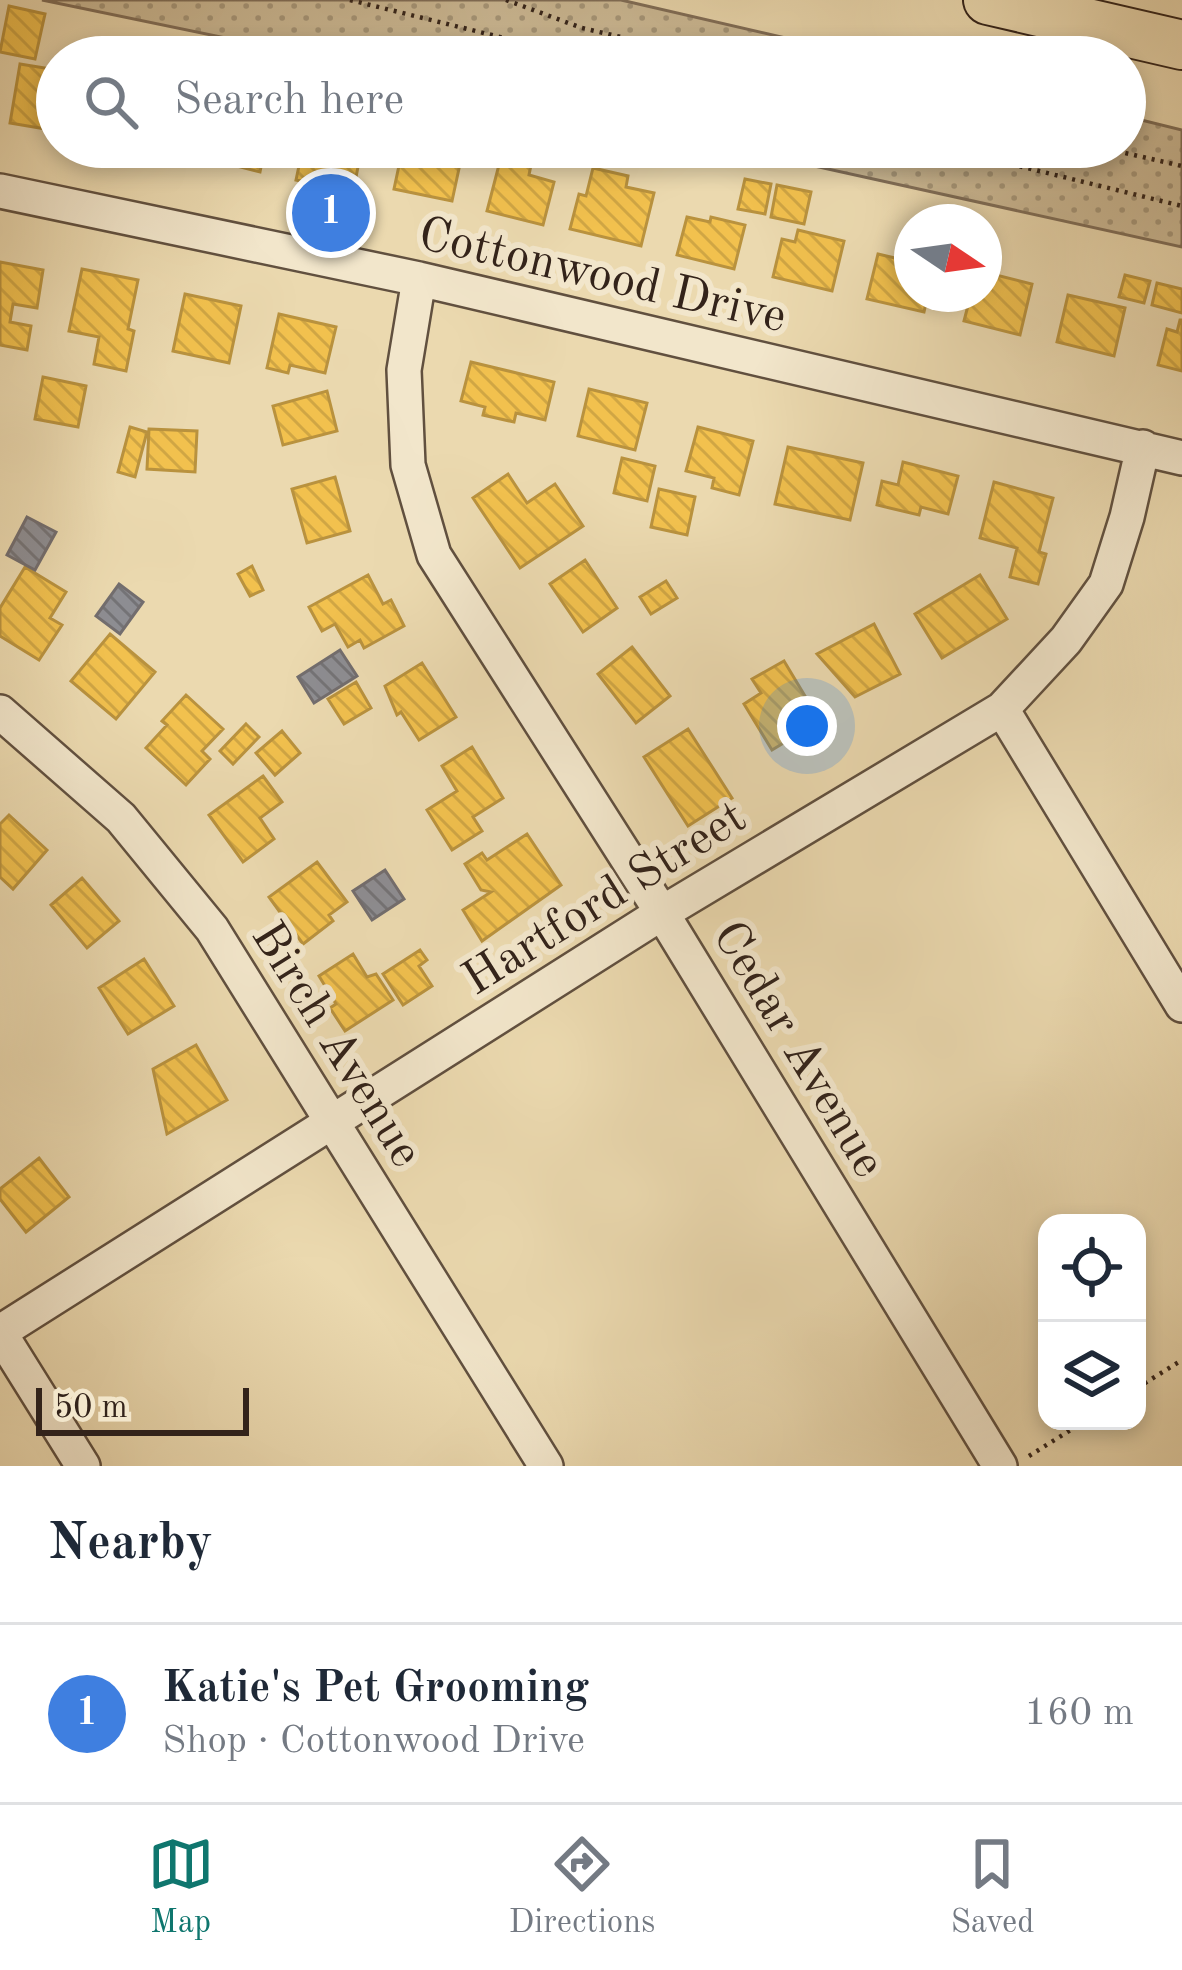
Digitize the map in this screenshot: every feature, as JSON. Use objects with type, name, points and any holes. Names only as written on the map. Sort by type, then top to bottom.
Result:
[{"type":"highway","points":[[988,0],[1143,36]]},
{"type":"highway","points":[[1146,37],[1182,45]]},
{"type":"street","name":"Cottonwood Drive","points":[[0,190],[419,279],[1182,458]]},
{"type":"street","name":"Cedar Avenue","points":[[419,279],[404,370],[408,465],[434,555],[1013,1462]]},
{"type":"street","name":"Hartford Street","points":[[0,1333],[662,913],[1002,709],[1066,640],[1106,584],[1142,447]]},
{"type":"street","points":[[1002,709],[1182,1005]]},
{"type":"street","name":"Birch Avenue","points":[[0,712],[121,818],[196,911],[546,1466]]},
{"type":"street","points":[[0,1333],[83,1466]]},
{"type":"path","points":[[350,0],[495,36]]},
{"type":"path","points":[[506,0],[616,36]]},
{"type":"path","points":[[1146,158],[1182,166]]},
{"type":"path","points":[[1027,168],[1182,206]]},
{"type":"path","points":[[1146,1382],[1182,1360]]},
{"type":"path","points":[[1013,1462],[1069,1430]]},
{"type":"shaded area","points":[[42,0],[621,0],[777,36],[216,36]]},
{"type":"shaded area","points":[[1146,121],[1182,130],[1182,247],[823,168],[1146,168]]},
{"type":"building: Homes","points":[[9,6],[45,14],[40,36],[36,36],[35,59],[0,52]]},
{"type":"building: Homes","points":[[20,64],[36,67],[36,127],[10,123]]},
{"type":"building: Homes","points":[[299,168],[358,168],[353,192],[296,180]]},
{"type":"building: Homes","points":[[398,168],[459,168],[452,201],[394,189]]},
{"type":"building: Homes","points":[[498,168],[530,168],[529,175],[554,182],[543,225],[487,211]]},
{"type":"building: Homes","points":[[593,168],[628,176],[626,187],[654,193],[641,246],[570,229],[579,194],[586,196]]},
{"type":"building: Homes","points":[[745,179],[771,184],[765,214],[738,209]]},
{"type":"building: Homes","points":[[777,185],[811,192],[804,224],[771,217]]},
{"type":"building: Homes","points":[[687,217],[745,225],[734,269],[677,255]]},
{"type":"building: Homes","points":[[798,230],[844,241],[832,291],[773,277],[782,239],[795,242]]},
{"type":"building: Homes","points":[[878,254],[894,258],[894,305],[867,299]]},
{"type":"building: Homes","points":[[0,262],[43,270],[37,308],[13,304],[10,322],[31,326],[27,350],[0,345]]},
{"type":"building: Homes","points":[[82,269],[138,280],[126,371],[94,364],[99,337],[69,331]]},
{"type":"building: Homes","points":[[1125,275],[1150,281],[1144,303],[1119,297]]},
{"type":"building: Homes","points":[[1002,276],[1032,284],[1020,335],[964,321],[966,312],[1002,312]]},
{"type":"building: Homes","points":[[1157,283],[1182,289],[1182,313],[1152,305]]},
{"type":"building: Homes","points":[[185,294],[241,306],[229,363],[173,351]]},
{"type":"building: Homes","points":[[1068,295],[1125,308],[1114,356],[1057,342]]},
{"type":"building: Homes","points":[[279,314],[336,327],[325,373],[290,365],[288,373],[267,368]]},
{"type":"building: Homes","points":[[1180,320],[1182,371],[1158,365],[1167,329],[1177,332]]},
{"type":"building: Homes","points":[[471,362],[554,382],[545,420],[516,413],[514,422],[483,415],[485,407],[461,401]]},
{"type":"building: Homes","points":[[43,377],[86,386],[78,427],[35,419]]},
{"type":"building: Homes","points":[[589,389],[647,403],[635,450],[578,436]]},
{"type":"building: Homes","points":[[327,391],[337,431],[283,445],[273,406]]},
{"type":"building: Homes","points":[[130,427],[147,432],[135,477],[118,472]]},
{"type":"building: Homes","points":[[698,427],[753,441],[739,495],[712,488],[714,478],[686,471]]},
{"type":"building: Homes","points":[[149,429],[197,431],[195,472],[147,469]]},
{"type":"building: Homes","points":[[788,447],[863,463],[850,520],[775,504]]},
{"type":"building: Homes","points":[[622,458],[655,466],[647,501],[614,493]]},
{"type":"building: Homes","points":[[903,462],[958,476],[948,514],[921,507],[919,515],[877,505],[882,481],[898,485]]},
{"type":"building: Homes","points":[[508,474],[527,503],[555,484],[583,526],[520,568],[473,498]]},
{"type":"building: Homes","points":[[335,477],[350,531],[307,543],[292,489]]},
{"type":"building: Homes","points":[[994,482],[1053,498],[1039,552],[1046,554],[1038,584],[1010,577],[1017,548],[980,538]]},
{"type":"building: Homes","points":[[659,489],[695,497],[687,535],[651,527]]},
{"type":"building: Homes","points":[[585,560],[617,608],[583,632],[550,584]]},
{"type":"building: Homes","points":[[252,566],[263,590],[250,596],[238,574]]},
{"type":"building: Homes","points":[[25,567],[66,592],[50,618],[62,625],[39,660],[0,636],[0,608]]},
{"type":"building: Homes","points":[[368,575],[383,604],[391,600],[404,626],[364,648],[360,640],[348,647],[335,624],[322,631],[309,607]]},
{"type":"building: Homes","points":[[980,575],[1007,619],[942,658],[915,614]]},
{"type":"building: Homes","points":[[666,581],[677,598],[651,614],[640,597]]},
{"type":"building: Homes","points":[[874,624],[900,674],[855,697],[817,654]]},
{"type":"building: Homes","points":[[110,634],[155,672],[116,719],[71,681]]},
{"type":"building: Homes","points":[[632,647],[670,696],[636,723],[598,674]]},
{"type":"building: Homes","points":[[784,661],[820,721],[772,750],[744,704],[761,693],[752,679]]},
{"type":"building: Homes","points":[[422,663],[456,717],[419,740],[401,712],[397,715],[385,686]]},
{"type":"building: Homes","points":[[356,682],[371,708],[344,724],[328,699]]},
{"type":"building: Homes","points":[[186,695],[223,729],[202,751],[210,759],[186,785],[146,748]]},
{"type":"building: Homes","points":[[246,724],[259,737],[233,764],[220,751]]},
{"type":"building: Homes","points":[[688,729],[732,798],[688,826],[644,757]]},
{"type":"building: Homes","points":[[282,731],[300,753],[275,775],[256,753]]},
{"type":"building: Homes","points":[[472,747],[503,798],[473,817],[482,831],[452,850],[427,810],[457,791],[442,766]]},
{"type":"building: Homes","points":[[263,776],[282,802],[260,818],[274,839],[243,862],[209,815]]},
{"type":"building: Homes","points":[[9,815],[47,850],[13,889],[0,877],[0,824]]},
{"type":"building: Homes","points":[[527,834],[561,885],[482,941],[463,910],[491,892],[481,890],[465,864],[482,853],[487,860]]},
{"type":"building: Homes","points":[[317,862],[347,902],[329,915],[333,921],[303,944],[269,897]]},
{"type":"building: Homes","points":[[82,878],[119,921],[87,948],[51,905]]},
{"type":"building: Homes","points":[[420,950],[427,960],[419,966],[432,986],[403,1005],[383,974]]},
{"type":"building: Homes","points":[[353,954],[367,977],[376,974],[393,1000],[345,1031],[330,1008],[336,1004],[319,976]]},
{"type":"building: Homes","points":[[144,959],[174,1006],[128,1034],[99,988]]},
{"type":"building: Homes","points":[[196,1045],[227,1100],[167,1134],[153,1069]]},
{"type":"building: Homes","points":[[39,1158],[69,1197],[26,1232],[0,1199],[0,1189]]},
{"type":"building: Industry","points":[[27,517],[56,532],[35,570],[7,555]]},
{"type":"building: Industry","points":[[119,584],[143,602],[120,634],[96,616]]},
{"type":"building: Industry","points":[[340,650],[357,676],[314,703],[298,677]]},
{"type":"building: Industry","points":[[385,870],[404,899],[372,920],[353,891]]},
{"type":"place","name":"Katie's Pet Grooming","points":[[331,213]]}]
